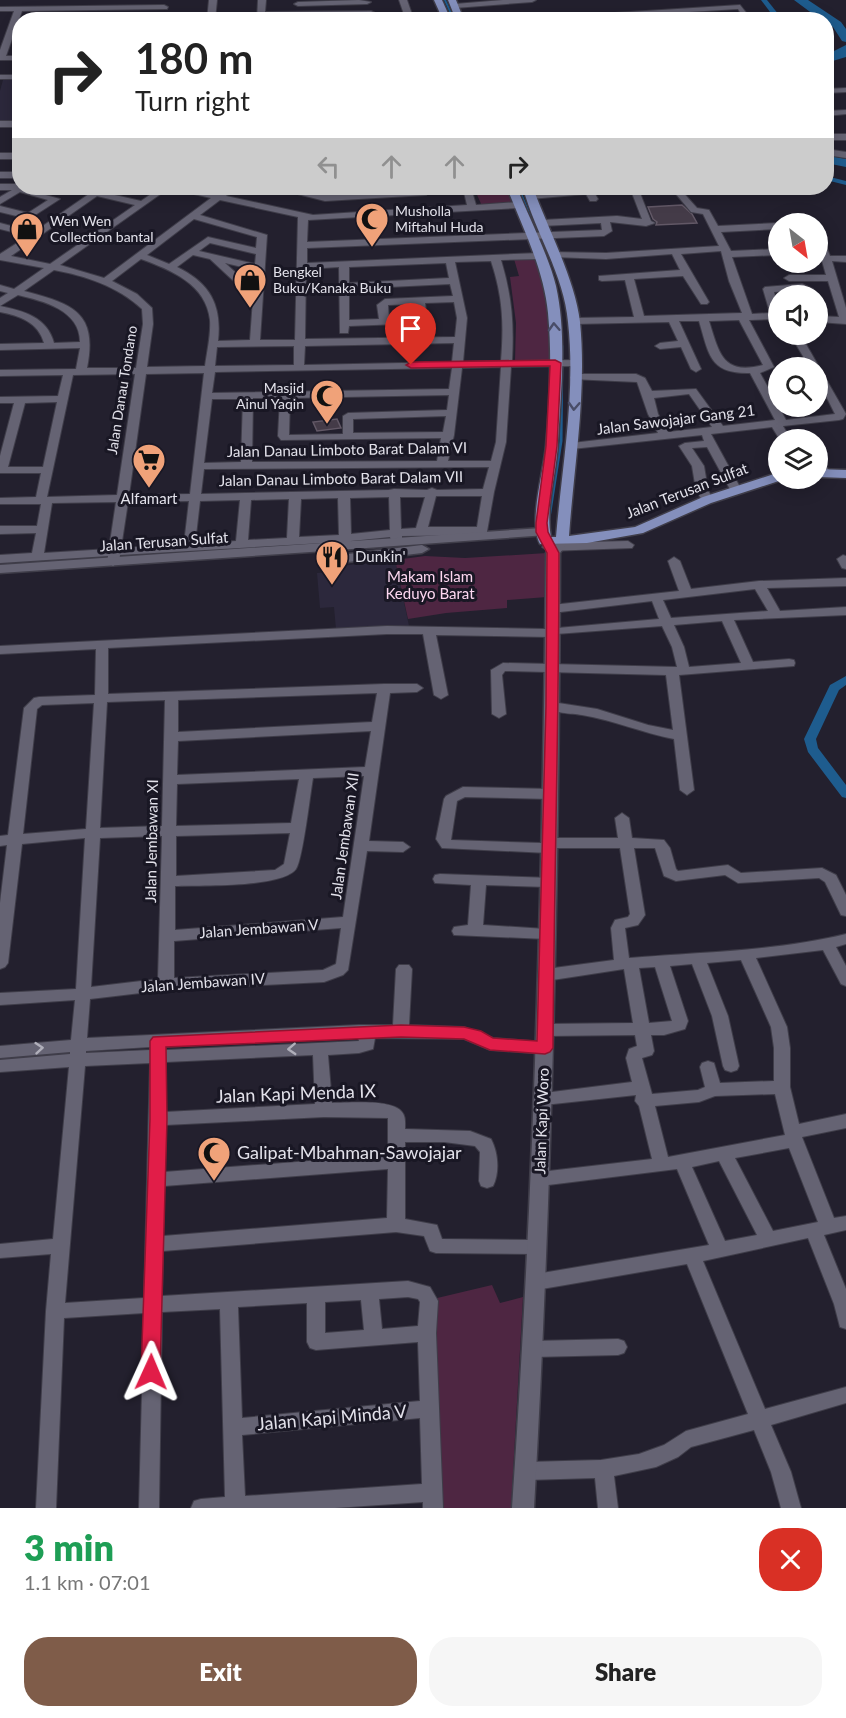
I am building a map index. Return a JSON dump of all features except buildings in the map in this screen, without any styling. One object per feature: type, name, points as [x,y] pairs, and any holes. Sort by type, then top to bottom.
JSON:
[{"type":"main road","points":[[527,202],[548,261],[564,363],[575,376],[572,446],[553,541]]},
{"type":"main road","points":[[527,202],[548,261],[567,290],[574,321],[564,363],[552,446],[553,541]]},
{"type":"main road","points":[[828,471],[846,474]]},
{"type":"main road","name":"Jalan Terusan Sulfat","points":[[553,541],[587,539],[644,528],[735,489],[768,480]]},
{"type":"street","points":[[453,3],[532,0]]},
{"type":"street","points":[[700,0],[707,8]]},
{"type":"street","points":[[298,2],[367,1]]},
{"type":"street","points":[[0,9],[46,8],[78,4],[138,7],[166,3]]},
{"type":"street","points":[[109,12],[110,7]]},
{"type":"street","points":[[137,12],[138,7]]},
{"type":"street","points":[[660,12],[741,7],[744,12]]},
{"type":"street","points":[[18,12],[19,8]]},
{"type":"street","points":[[45,12],[46,8]]},
{"type":"street","points":[[1,58],[12,37]]},
{"type":"street","points":[[0,209],[29,216],[55,199],[42,195]]},
{"type":"street","points":[[2,257],[93,195]]},
{"type":"street","points":[[104,195],[142,204]]},
{"type":"street","points":[[0,303],[155,195]]},
{"type":"street","points":[[213,195],[303,217],[473,209],[576,195]]},
{"type":"street","points":[[312,195],[325,198],[353,195]]},
{"type":"street","points":[[426,195],[431,211]]},
{"type":"street","points":[[469,195],[473,209]]},
{"type":"street","points":[[539,233],[605,220],[631,220],[648,223],[637,195]]},
{"type":"street","points":[[681,195],[694,210],[706,212],[717,229],[745,316],[769,368],[731,371],[720,363],[708,339],[708,331],[703,318]]},
{"type":"street","points":[[106,281],[218,196]]},
{"type":"street","points":[[193,216],[260,233],[261,252],[255,343]]},
{"type":"street","points":[[299,367],[303,217]]},
{"type":"street","points":[[303,245],[539,233],[604,233],[607,231],[605,220]]},
{"type":"street","points":[[0,226],[36,235]]},
{"type":"street","points":[[717,229],[768,226]]},
{"type":"street","points":[[171,267],[211,240],[261,252]]},
{"type":"street","points":[[302,266],[495,258],[548,261],[675,251],[768,252]]},
{"type":"street","points":[[675,251],[704,302]]},
{"type":"street","points":[[192,252],[260,268]]},
{"type":"street","points":[[140,256],[171,267],[195,283],[212,304],[215,323],[191,551],[242,544],[294,541],[314,544],[345,542],[344,493]]},
{"type":"street","name":"Jalan Danau Tondano","points":[[2,257],[106,281],[131,293],[147,308],[148,324],[120,498],[113,558]]},
{"type":"street","points":[[212,257],[240,280],[257,298]]},
{"type":"street","points":[[394,492],[396,538],[421,531],[483,533],[488,492],[501,442],[507,363],[508,307],[495,258]]},
{"type":"street","points":[[828,258],[846,259]]},
{"type":"street","points":[[442,463],[449,435],[462,318],[450,260]]},
{"type":"street","points":[[344,264],[344,342]]},
{"type":"street","points":[[828,270],[841,291],[846,321],[828,320]]},
{"type":"street","points":[[602,278],[686,273]]},
{"type":"street","points":[[629,276],[632,296],[640,320]]},
{"type":"street","points":[[784,278],[832,278]]},
{"type":"street","points":[[344,286],[455,281]]},
{"type":"street","points":[[0,288],[39,298],[68,310],[83,326],[84,345],[63,399],[48,470],[43,529],[37,558]]},
{"type":"street","points":[[384,322],[383,303],[459,299]]},
{"type":"street","points":[[345,323],[421,320],[420,301]]},
{"type":"street","points":[[0,309],[22,314],[37,321],[47,334],[50,346]]},
{"type":"street","points":[[574,321],[768,316]]},
{"type":"street","points":[[673,319],[695,367],[720,363]]},
{"type":"street","points":[[213,344],[459,340]]},
{"type":"street","points":[[660,346],[685,344]]},
{"type":"street","points":[[0,347],[84,345]]},
{"type":"street","points":[[0,373],[564,363]]},
{"type":"street","points":[[754,370],[781,429]]},
{"type":"street","points":[[575,376],[636,376],[642,380],[653,414],[665,437]]},
{"type":"street","points":[[648,395],[692,391],[719,429]]},
{"type":"street","name":"Jalan Sawojajar Gang 21","points":[[828,391],[841,415],[828,417]]},
{"type":"street","points":[[207,396],[453,392]]},
{"type":"street","points":[[348,394],[348,437]]},
{"type":"street","points":[[285,395],[283,436],[285,438],[449,435]]},
{"type":"street","points":[[246,465],[248,396]]},
{"type":"street","points":[[0,400],[63,399]]},
{"type":"street","points":[[20,400],[14,422],[4,444],[1,470],[48,470]]},
{"type":"street","points":[[348,416],[452,413]]},
{"type":"street","name":"Jalan Sawojajar Gang 21","points":[[572,446],[826,417]]},
{"type":"street","points":[[0,422],[14,422]]},
{"type":"street","points":[[704,431],[735,489]]},
{"type":"street","points":[[707,500],[702,490],[698,466],[685,446],[711,443]]},
{"type":"street","name":"Jalan Danau Limboto Barat Dalam VI","points":[[200,466],[495,464]]},
{"type":"street","points":[[421,531],[432,491]]},
{"type":"street","name":"Jalan Danau Limboto Barat Dalam VII","points":[[0,501],[432,491],[488,492]]},
{"type":"street","points":[[294,541],[295,494]]},
{"type":"street","points":[[242,544],[246,495]]},
{"type":"street","points":[[0,530],[43,529]]},
{"type":"street","name":"Jalan Terusan Sulfat","points":[[331,546],[333,557],[339,559],[483,533],[553,541]]},
{"type":"street","name":"Jalan Terusan Sulfat","points":[[0,569],[191,551],[314,544],[331,546],[345,542],[396,538],[435,543],[553,541]]},
{"type":"street","points":[[553,541],[628,545]]},
{"type":"street","name":"Jalan Kapi Woro","points":[[523,1508],[527,1471],[544,1099],[553,541]]},
{"type":"street","points":[[0,560],[113,558]]},
{"type":"street","points":[[674,561],[686,592]]},
{"type":"street","points":[[552,609],[759,585],[846,582]]},
{"type":"street","points":[[759,585],[776,614]]},
{"type":"street","points":[[656,597],[668,622],[678,670],[681,736],[687,790]]},
{"type":"street","points":[[0,650],[354,632],[551,632],[726,617],[846,611]]},
{"type":"street","points":[[726,617],[748,664]]},
{"type":"street","points":[[429,632],[441,695]]},
{"type":"street","points":[[46,1508],[55,1311],[78,1052],[102,645]]},
{"type":"street","points":[[498,714],[496,675],[499,668],[513,666],[552,669],[678,670],[789,663]]},
{"type":"street","name":"Jalan Jembawan XII","points":[[324,976],[338,971],[343,966],[384,688]]},
{"type":"street","points":[[0,963],[17,839],[31,708],[39,701],[417,688]]},
{"type":"street","name":"Jalan Jembawan XI","points":[[166,984],[172,698]]},
{"type":"street","points":[[552,706],[597,713],[646,729],[681,736]]},
{"type":"street","points":[[172,737],[378,726]]},
{"type":"street","points":[[169,780],[370,771]]},
{"type":"street","points":[[169,881],[266,877],[281,874],[291,865],[307,774]]},
{"type":"street","points":[[550,794],[463,792],[455,795],[451,799],[443,839],[447,845],[548,846],[659,843],[663,848],[666,867],[676,876],[728,870],[738,878],[822,873],[831,879],[846,911]]},
{"type":"street","points":[[622,818],[638,915],[633,921],[620,924],[618,928],[646,1051],[634,1055],[642,1094],[662,1164]]},
{"type":"street","points":[[0,841],[91,833],[297,828]]},
{"type":"street","points":[[362,846],[403,847]]},
{"type":"street","points":[[440,879],[547,882]]},
{"type":"street","points":[[475,930],[479,880]]},
{"type":"street","name":"Jalan Jembawan V","points":[[168,936],[350,922]]},
{"type":"street","points":[[459,931],[546,934]]},
{"type":"street","points":[[546,975],[626,964],[746,954],[827,944],[846,939]]},
{"type":"street","points":[[827,944],[846,980]]},
{"type":"street","points":[[746,954],[779,1027],[782,1048],[782,1087],[793,1136],[843,1304],[846,1322]]},
{"type":"street","points":[[698,959],[720,1016],[731,1066]]},
{"type":"street","points":[[0,1052],[78,1052],[158,1048],[401,1031],[464,1033],[475,1035],[490,1044],[675,1027],[680,1023],[661,962]]},
{"type":"street","points":[[401,1031],[404,969]]},
{"type":"street","name":"Jalan Jembawan IV","points":[[0,999],[82,994],[166,984],[324,976]]},
{"type":"street","points":[[158,1048],[364,1046],[368,1041],[368,1034],[364,1032]]},
{"type":"street","points":[[149,1508],[152,1304],[159,1119],[158,1048]]},
{"type":"street","points":[[320,1048],[324,1110]]},
{"type":"street","points":[[0,1066],[78,1052]]},
{"type":"street","points":[[708,1067],[714,1090]]},
{"type":"street","points":[[544,1099],[642,1094],[699,1096],[714,1090],[782,1087]]},
{"type":"street","name":"Jalan Kapi Menda IX","points":[[159,1119],[324,1110],[388,1111],[397,1117],[396,1225]]},
{"type":"street","points":[[540,1179],[682,1162],[724,1154],[846,1121]]},
{"type":"street","points":[[396,1135],[468,1138],[482,1141],[488,1153],[487,1181]]},
{"type":"street","points":[[724,1154],[768,1238]]},
{"type":"street","points":[[156,1180],[397,1161]]},
{"type":"street","points":[[682,1162],[720,1250]]},
{"type":"street","points":[[536,1282],[692,1256],[846,1223]]},
{"type":"street","points":[[154,1244],[396,1225],[431,1230],[436,1246],[537,1248]]},
{"type":"street","points":[[0,1251],[60,1246]]},
{"type":"street","points":[[692,1256],[781,1472],[791,1508]]},
{"type":"street","points":[[55,1311],[408,1289],[424,1292],[429,1301],[426,1333],[433,1500],[235,1504],[201,1508]]},
{"type":"street","points":[[369,1292],[374,1337]]},
{"type":"street","points":[[316,1295],[316,1342],[426,1333]]},
{"type":"street","points":[[229,1300],[235,1504]]},
{"type":"street","points":[[533,1349],[618,1347]]},
{"type":"street","points":[[527,1471],[604,1468],[639,1462],[671,1451],[686,1440],[846,1395]]},
{"type":"street","name":"Jalan Kapi Minda V","points":[[234,1427],[429,1409]]},
{"type":"street","points":[[604,1468],[608,1508]]},
{"type":"shaded area","points":[[12,79],[12,123],[0,123],[0,91],[3,80]]},
{"type":"shaded area","points":[[395,560],[409,626],[336,629],[334,607],[320,608],[317,573],[331,572],[331,567]]},
{"type":"green space","points":[[477,195],[511,195],[514,203],[482,206]]},
{"type":"green space","points":[[537,258],[548,300],[551,360],[515,361],[516,323],[510,277],[519,276],[514,259]]},
{"type":"green space","name":"Makam Islam Keduyo Barat","points":[[547,553],[547,597],[507,600],[507,608],[408,619],[395,560],[425,556],[465,558]]},
{"type":"green space","points":[[492,1285],[500,1303],[523,1297],[511,1508],[441,1508],[433,1299]]},
{"type":"waterway","points":[[445,0],[450,12]]},
{"type":"waterway","points":[[764,0],[774,12]]},
{"type":"waterway","points":[[800,0],[818,12]]},
{"type":"waterway","points":[[834,23],[846,38]]},
{"type":"waterway","points":[[834,56],[842,54],[846,49]]},
{"type":"waterway","points":[[834,161],[846,163]]},
{"type":"waterway","points":[[834,180],[846,183]]},
{"type":"waterway","points":[[522,195],[542,246]]},
{"type":"waterway","points":[[549,518],[561,441],[562,346]]},
{"type":"waterway","points":[[846,680],[834,688],[810,739],[812,749],[846,794]]},
{"type":"place","name":"Musholla Miftahul Huda","points":[[372,248]]},
{"type":"place","name":"Wen Wen Collection bantal","points":[[27,258]]},
{"type":"place","name":"Bengkel Buku/Kanaka Buku","points":[[250,309]]},
{"type":"place","name":"Masjid Ainul Yaqin","points":[[327,425]]},
{"type":"place","name":"Alfamart","points":[[149,489]]},
{"type":"place","name":"Dunkin'","points":[[332,586]]},
{"type":"place","name":"Galipat-Mbahman-Sawojajar","points":[[214,1182]]},
{"type":"route","points":[[151,1372],[159,1119],[158,1041],[401,1031],[464,1033],[475,1035],[481,1041],[490,1044],[545,1048],[553,553],[542,532],[542,523],[552,446],[555,363],[411,365]]}]
